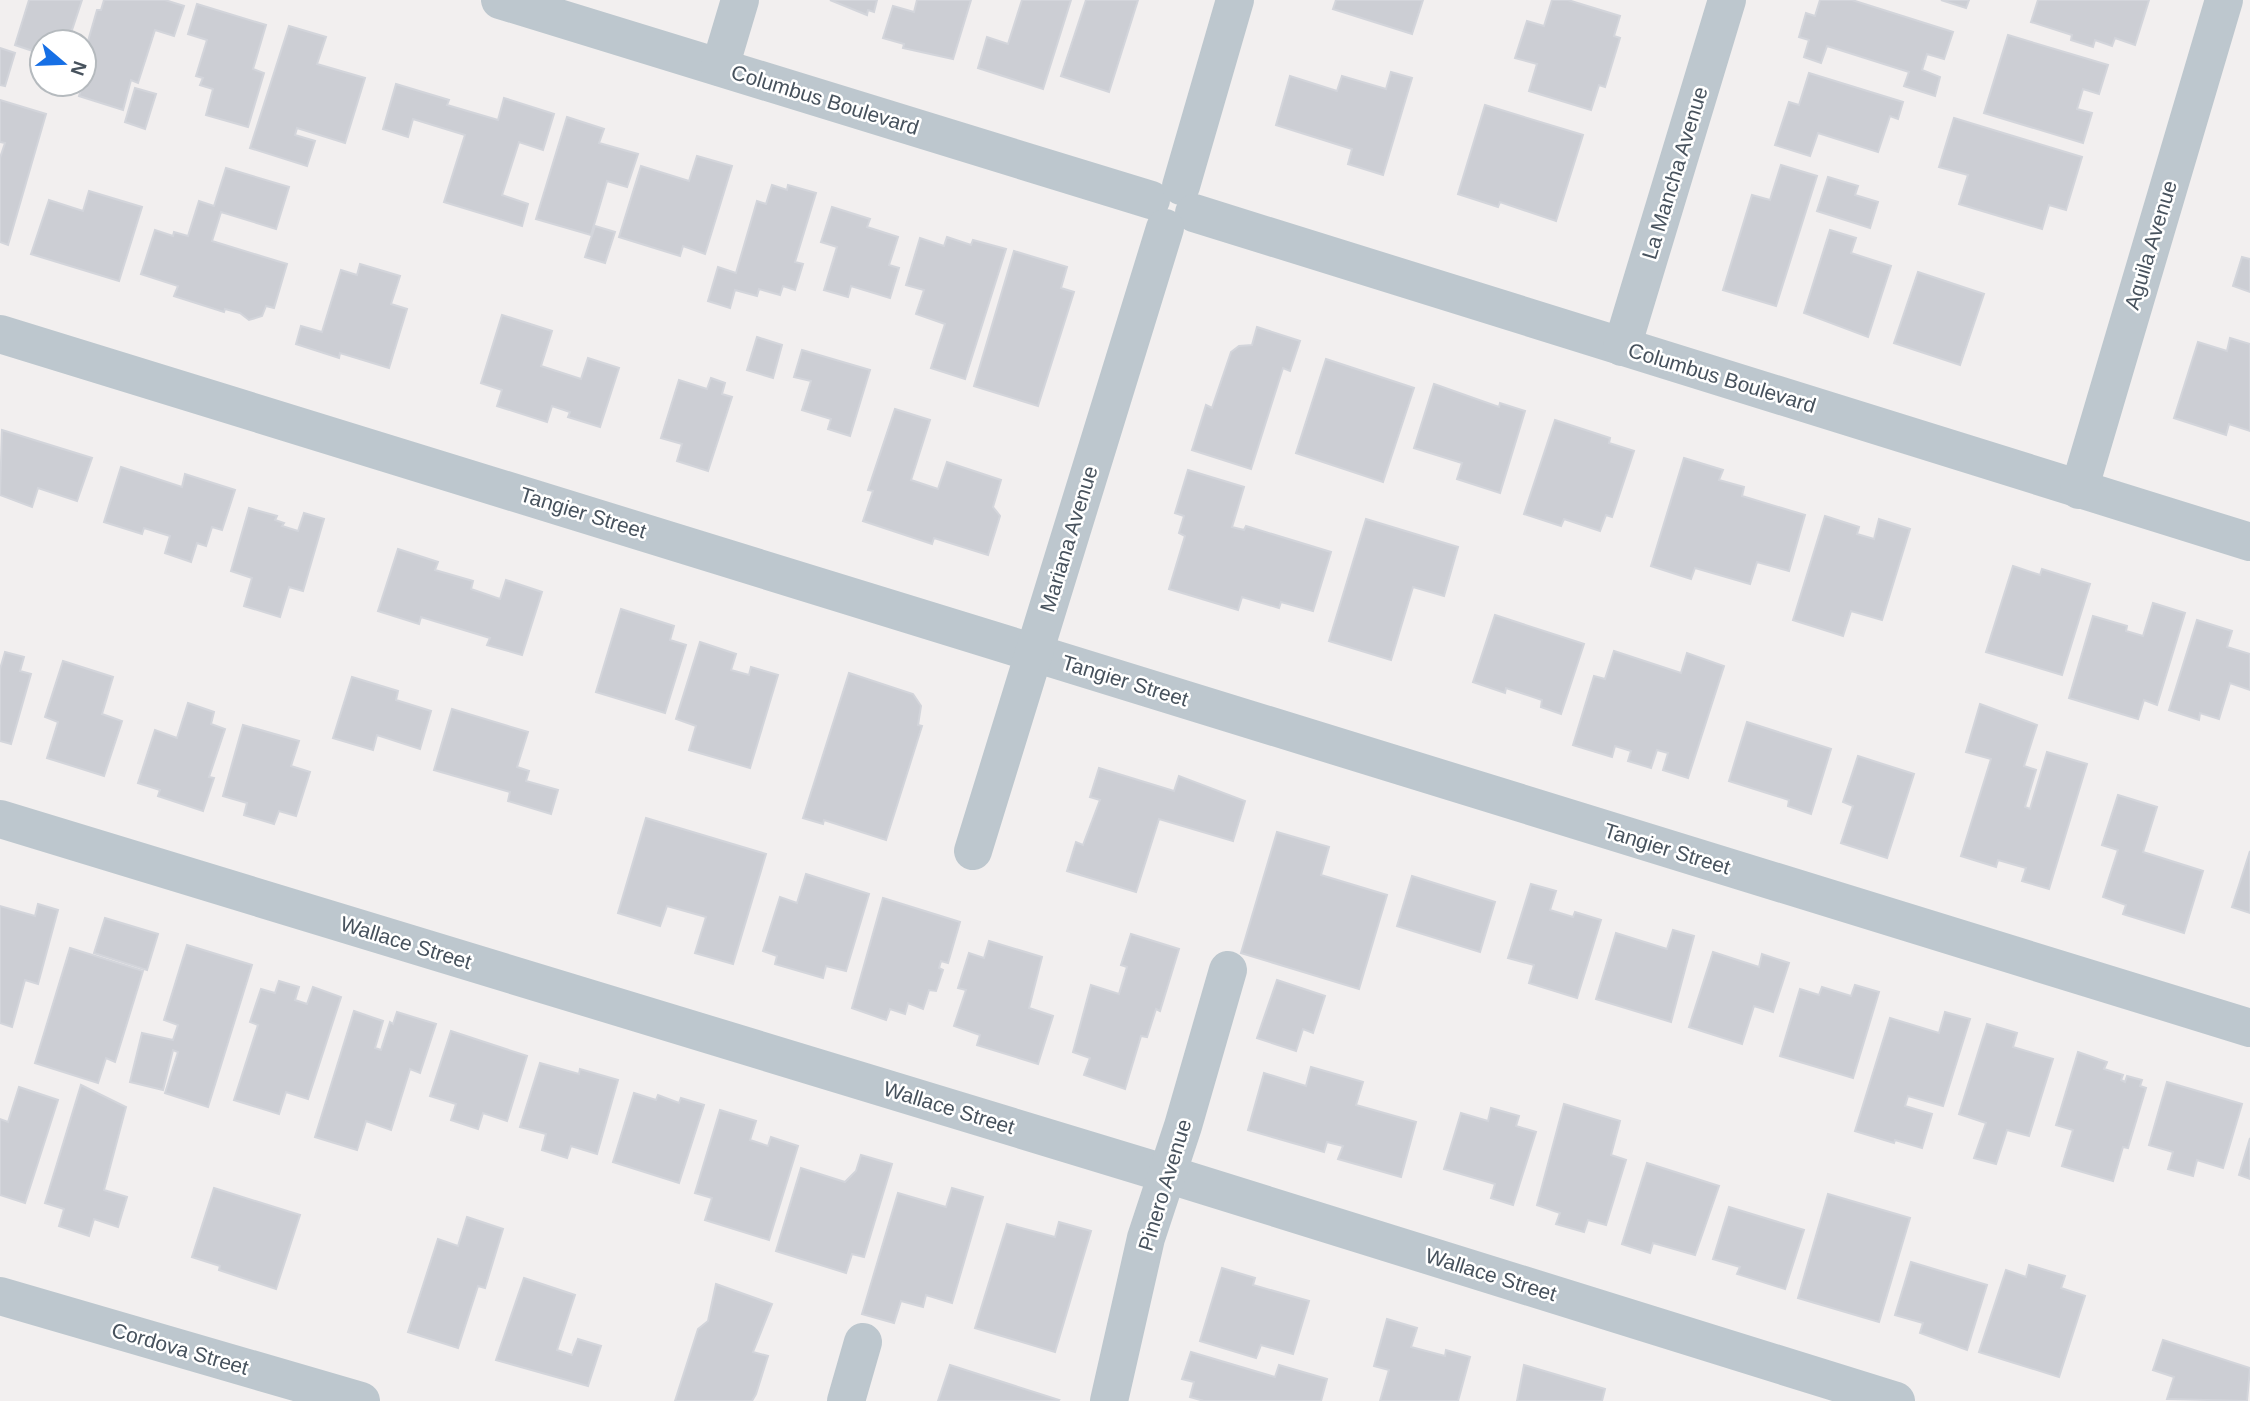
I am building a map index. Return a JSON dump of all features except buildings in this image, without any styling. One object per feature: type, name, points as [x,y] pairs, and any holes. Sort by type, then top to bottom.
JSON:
[{"type":"street","name":"Columbus Boulevard","points":[[500,0],[1173,206],[2250,542]]},
{"type":"street","points":[[720,67],[740,0]]},
{"type":"street","name":"Mariana Avenue","points":[[973,851],[1235,0]]},
{"type":"street","name":"La Mancha Avenue","points":[[1622,347],[1727,0]]},
{"type":"street","name":"Aguila Avenue","points":[[2079,490],[2224,0]]},
{"type":"street","name":"Tangier Street","points":[[0,334],[2250,1028]]},
{"type":"street","name":"Wallace Street","points":[[0,819],[1167,1174],[1896,1401]]},
{"type":"street","name":"Pinero Avenue","points":[[1109,1401],[1146,1238],[1228,970]]},
{"type":"street","name":"Cordova Street","points":[[0,1296],[361,1401]]},
{"type":"street","points":[[846,1401],[863,1342]]}]
